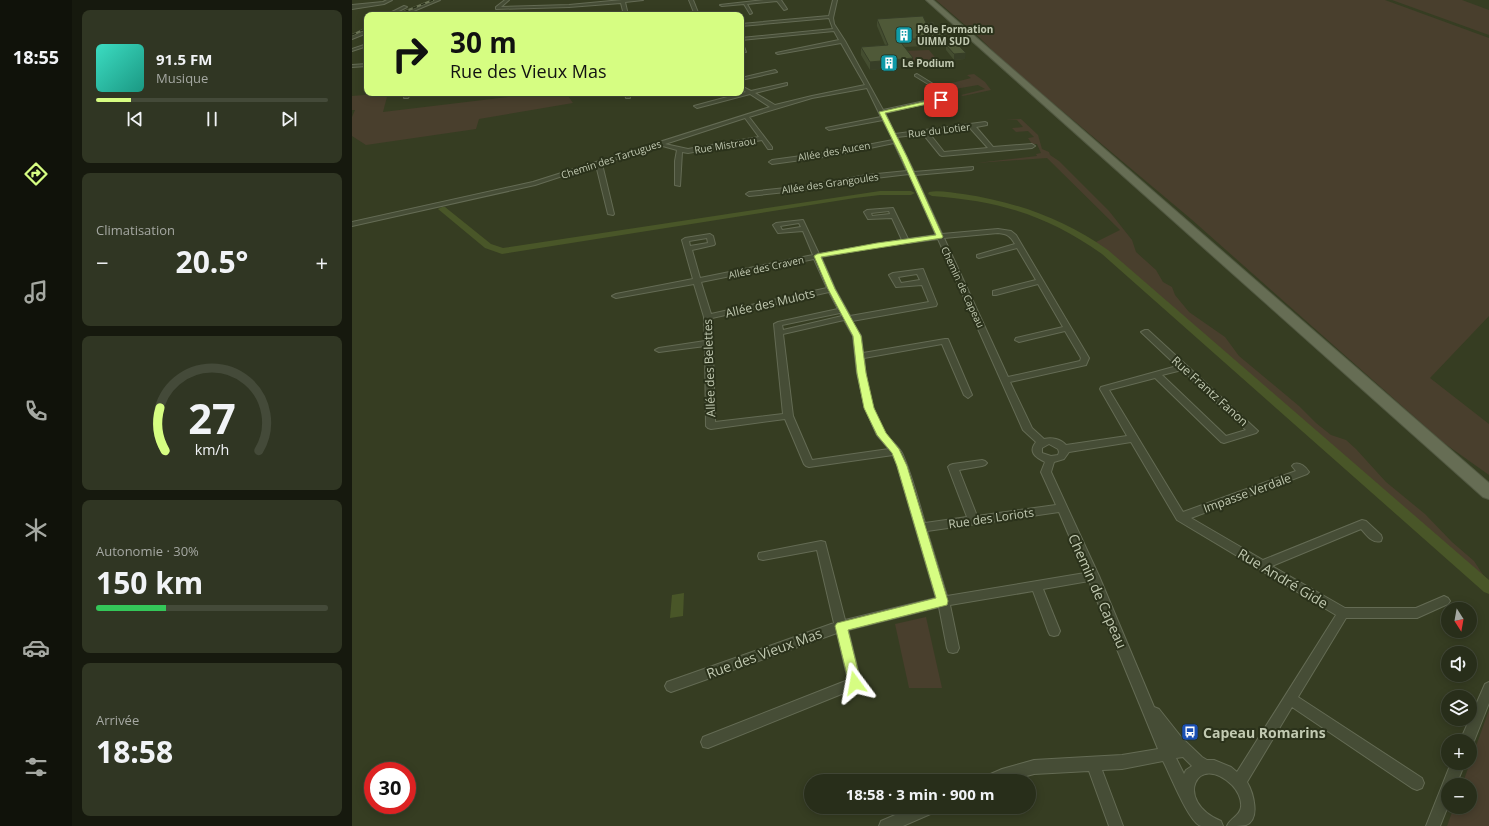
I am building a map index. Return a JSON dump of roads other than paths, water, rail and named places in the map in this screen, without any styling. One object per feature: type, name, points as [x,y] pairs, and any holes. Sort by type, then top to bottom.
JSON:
[{"type":"main road","points":[[929,0],[1489,493]]},
{"type":"street","points":[[353,0],[352,6],[360,8],[384,3],[390,0]]},
{"type":"street","points":[[395,12],[425,0]]},
{"type":"street","points":[[408,12],[438,0]]},
{"type":"street","points":[[507,0],[497,8],[516,9],[641,0]]},
{"type":"street","points":[[570,6],[573,0]]},
{"type":"street","points":[[691,0],[696,12]]},
{"type":"street","points":[[721,5],[778,0],[785,9]]},
{"type":"street","points":[[744,26],[831,17],[835,0]]},
{"type":"street","points":[[624,1],[626,12]]},
{"type":"street","points":[[745,3],[750,13]]},
{"type":"street","points":[[513,12],[516,9]]},
{"type":"street","name":"Chemin de Capeau","points":[[831,17],[832,24],[868,86],[895,138],[1028,430],[1042,442]]},
{"type":"street","points":[[744,39],[777,37],[836,30]]},
{"type":"street","points":[[352,38],[364,32]]},
{"type":"street","points":[[778,53],[843,41]]},
{"type":"street","points":[[352,50],[364,46]]},
{"type":"street","points":[[352,66],[364,65]]},
{"type":"street","points":[[744,78],[775,71]]},
{"type":"street","points":[[829,128],[952,98],[918,75]]},
{"type":"street","points":[[744,95],[786,84]]},
{"type":"street","name":"Chemin des Tartugues","points":[[352,224],[535,183],[599,164],[746,116],[812,97],[868,86]]},
{"type":"street","points":[[744,89],[774,108]]},
{"type":"street","points":[[697,106],[739,96]]},
{"type":"street","name":"Rue Mistraou","points":[[660,144],[688,151],[763,138],[746,116]]},
{"type":"street","name":"Rue du Lotier","points":[[895,138],[925,132],[985,124]]},
{"type":"street","points":[[972,126],[992,149]]},
{"type":"street","points":[[925,132],[942,154],[1032,146]]},
{"type":"street","points":[[763,138],[770,148]]},
{"type":"street","name":"Allée des Aucen","points":[[772,162],[831,154],[876,144],[895,138]]},
{"type":"street","points":[[678,185],[678,153],[680,150]]},
{"type":"street","points":[[599,164],[611,214]]},
{"type":"street","name":"Allée des Grangoules","points":[[749,194],[804,188],[867,177],[971,168]]},
{"type":"street","points":[[894,216],[906,241]]},
{"type":"street","points":[[805,229],[832,289],[857,336],[861,373],[869,408],[882,435],[896,451],[902,466],[943,601],[954,648]]},
{"type":"street","name":"Allée des Craven","points":[[616,296],[817,256],[906,241],[998,231],[1009,232],[1014,236],[1020,245]]},
{"type":"street","points":[[979,256],[1020,245],[1085,358],[1083,363],[1006,380]]},
{"type":"street","name":"Allée des Belettes","points":[[688,249],[696,281],[708,317],[711,426],[788,416]]},
{"type":"street","points":[[996,293],[1041,281]]},
{"type":"street","points":[[896,451],[809,464],[788,416],[779,333],[847,315],[933,304],[924,282]]},
{"type":"street","name":"Allée des Mulots","points":[[708,317],[832,289]]},
{"type":"street","points":[[1019,340],[1068,328]]},
{"type":"street","name":"Rue Frantz Fanon","points":[[1145,332],[1253,431],[1224,440],[1156,374]]},
{"type":"street","points":[[860,356],[945,341],[968,395]]},
{"type":"street","points":[[659,350],[709,343]]},
{"type":"street","points":[[1156,374],[1183,367]]},
{"type":"street","name":"Rue André Gide","points":[[1156,374],[1104,389],[1181,517],[1343,613]]},
{"type":"street","points":[[1064,449],[1133,438]]},
{"type":"street","points":[[1053,441],[1060,444],[1064,449],[1061,457],[1050,460],[1042,457],[1037,452],[1037,447],[1042,442],[1053,441]]},
{"type":"street","name":"Chemin de Capeau","points":[[1050,460],[1046,472],[1093,576],[1167,754],[1201,826]]},
{"type":"street","points":[[973,520],[953,467],[982,463]]},
{"type":"street","name":"Impasse Verdale","points":[[1181,517],[1304,472],[1297,466]]},
{"type":"street","name":"Rue des Loriots","points":[[921,528],[1061,508]]},
{"type":"street","points":[[1262,565],[1362,524],[1377,538]]},
{"type":"street","points":[[708,742],[855,683],[821,545],[763,556]]},
{"type":"street","name":"Rue des Vieux Mas","points":[[671,686],[841,626],[943,601],[1093,576]]},
{"type":"street","points":[[1036,585],[1054,632]]},
{"type":"street","points":[[1239,782],[1343,613],[1416,613],[1444,601]]},
{"type":"street","points":[[1470,734],[1489,688]]},
{"type":"street","points":[[1290,699],[1417,783]]},
{"type":"street","name":"Chemin de Capeau","points":[[1146,702],[1175,740],[1196,761],[1205,767]]},
{"type":"street","points":[[1009,774],[1034,767],[1122,762],[1186,750]]},
{"type":"street","points":[[1093,764],[1116,826]]},
{"type":"street","points":[[1216,826],[1203,819],[1195,812],[1188,798],[1187,784],[1190,776],[1197,770],[1205,767],[1214,767],[1223,770],[1239,782],[1244,791],[1248,800],[1248,809],[1245,818],[1239,824],[1234,826]]},
{"type":"street","points":[[1433,826],[1441,806]]},
{"type":"street","points":[[886,826],[914,814]]},
{"type":"waterway","points":[[442,209],[488,246],[502,251],[855,196],[880,193],[911,193]]},
{"type":"waterway","points":[[932,194],[1001,203],[1044,217],[1086,238],[1105,252],[1489,588]]},
{"type":"railway","points":[[403,12],[433,0]]},
{"type":"railway","points":[[352,35],[364,29]]},
{"type":"place","name":"Pôle Formation UIMM SUD","points":[[904,35]]},
{"type":"place","name":"Le Podium","points":[[889,63]]},
{"type":"place","name":"Capeau Romarins","points":[[1190,732]]}]
